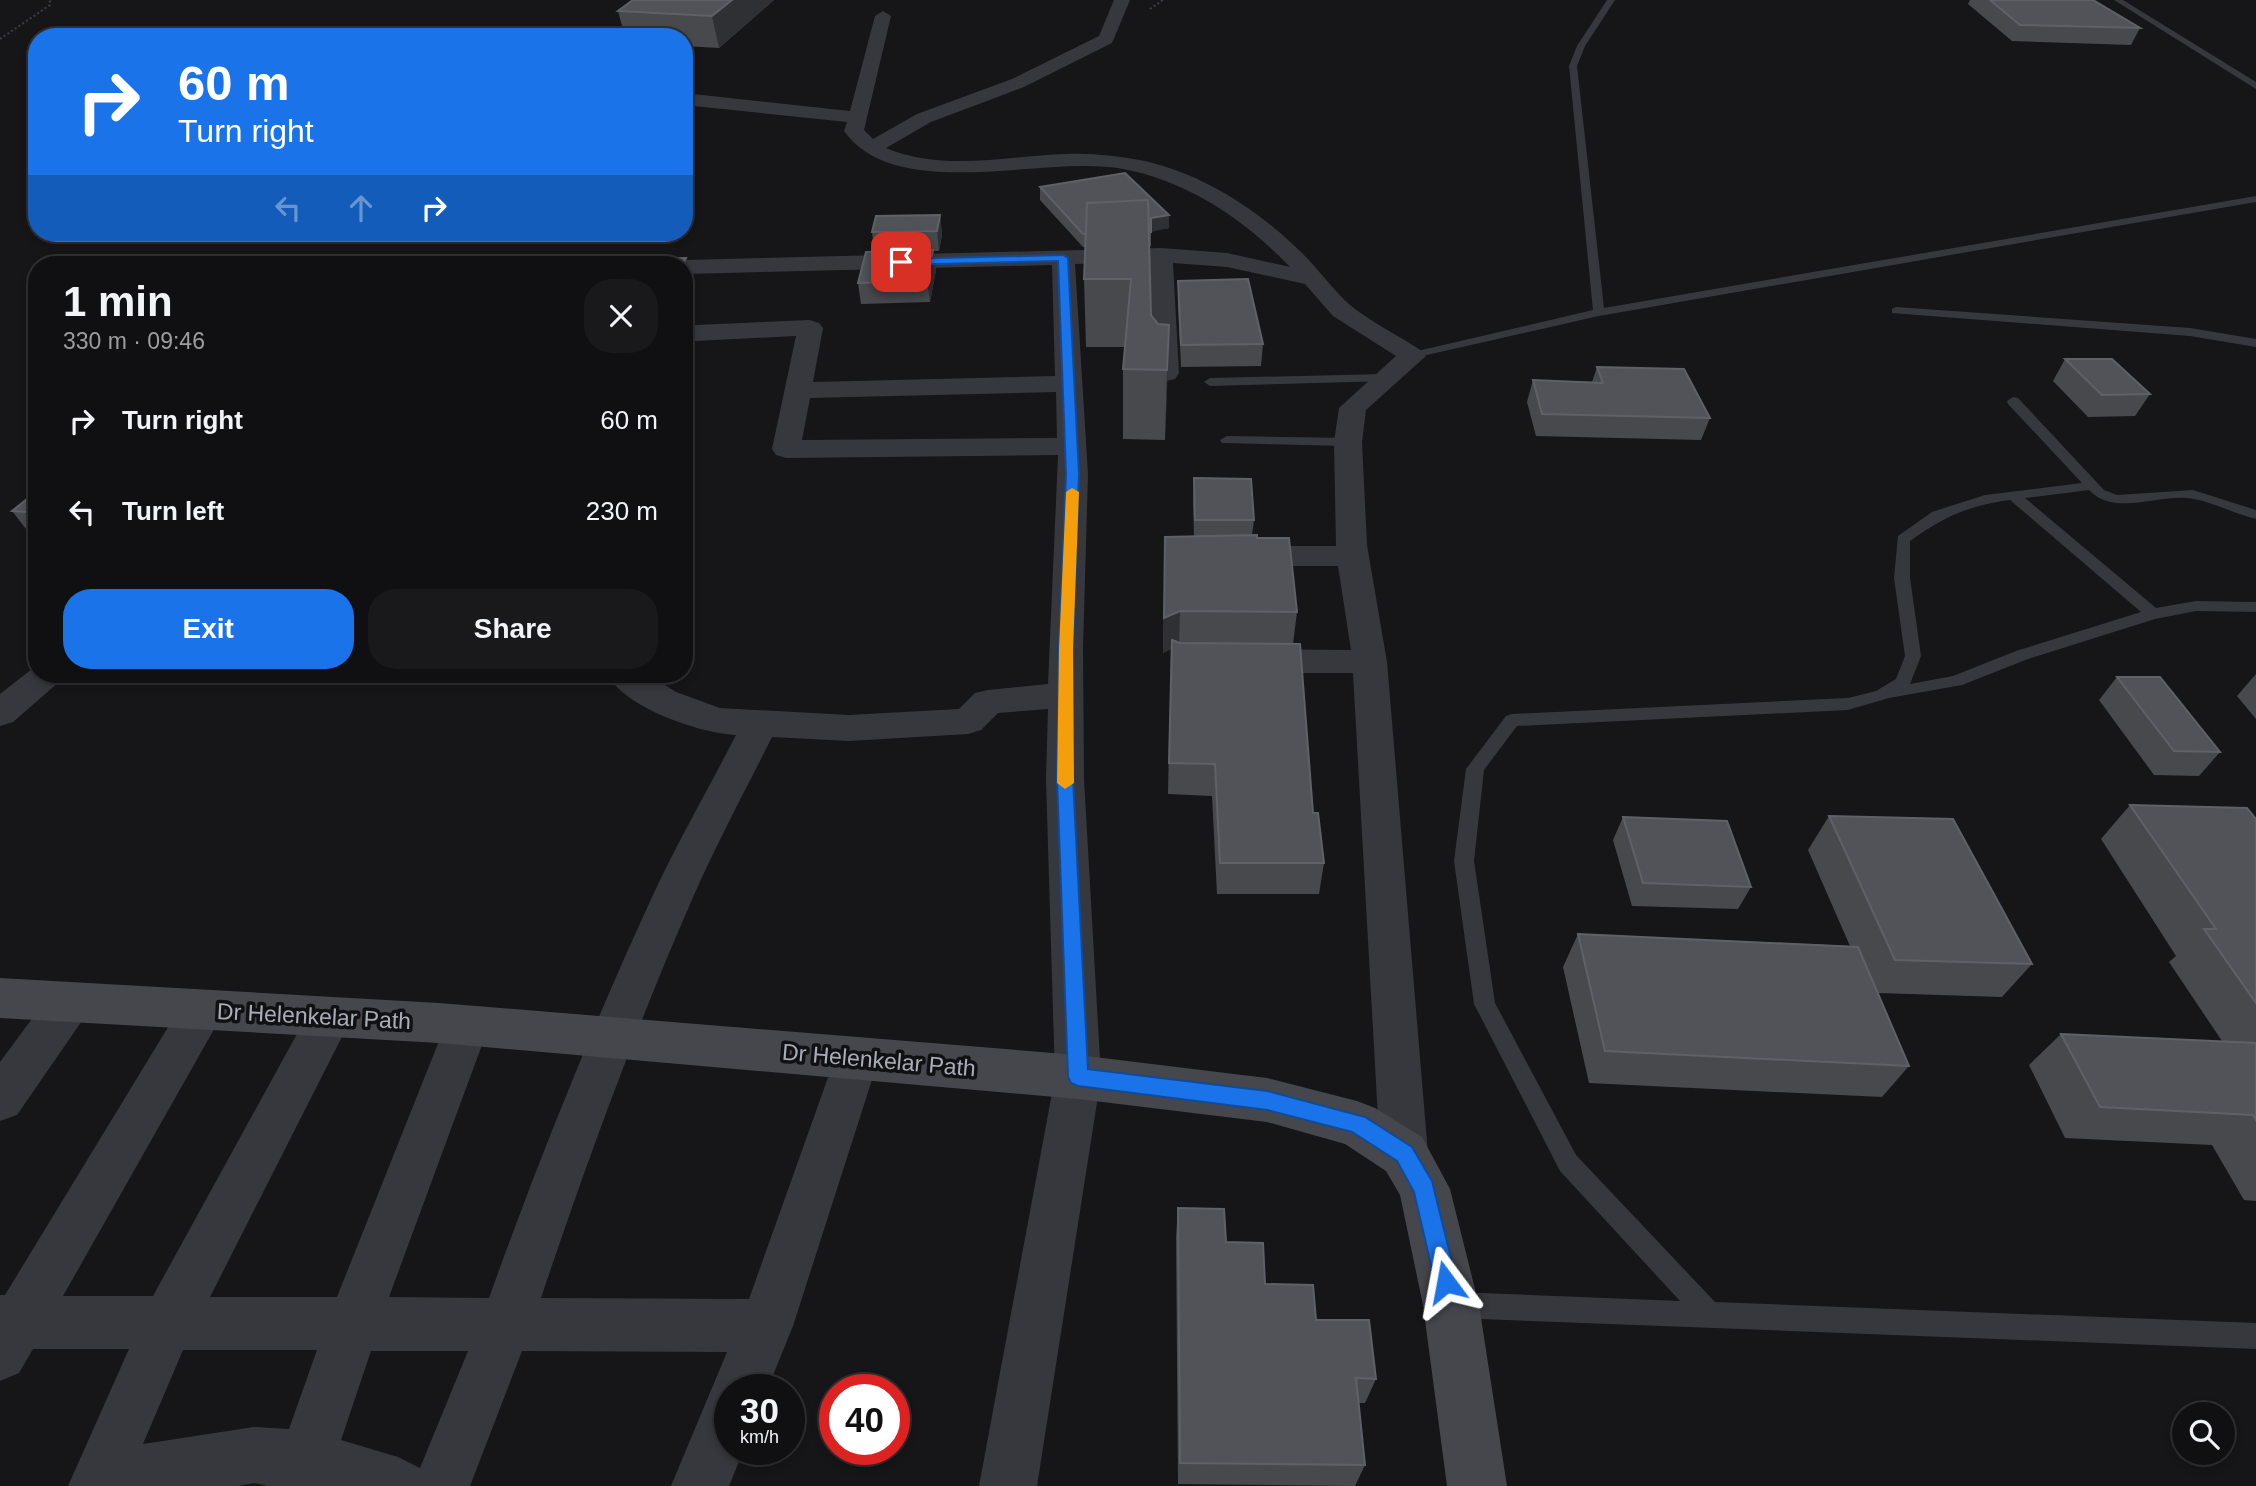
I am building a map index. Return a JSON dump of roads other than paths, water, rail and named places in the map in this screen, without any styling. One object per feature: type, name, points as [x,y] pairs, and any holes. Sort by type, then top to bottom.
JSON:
[{"type":"street","points":[[871,149],[924,118],[1018,83],[1106,38],[1122,0]]},
{"type":"street","points":[[883,16],[854,131],[871,149],[896,160],[974,169],[1069,160],[1113,161],[1146,168],[1186,182],[1221,200],[1256,224],[1295,258],[1335,304],[1413,356],[1353,408],[1348,442],[1353,556],[1370,662],[1404,1154]]},
{"type":"street","points":[[693,100],[856,117]]},
{"type":"street","points":[[693,267],[1161,255],[1227,260],[1313,279]]},
{"type":"street","points":[[1161,255],[1167,384]]},
{"type":"street","points":[[1008,1486],[1078,1077],[1065,779],[1065,695],[1072,545],[1071,446],[1063,258]]},
{"type":"street","points":[[696,333],[810,328],[786,449],[1071,446]]},
{"type":"street","points":[[798,390],[1068,384]]},
{"type":"street","points":[[1213,556],[1353,556]]},
{"type":"street","points":[[1220,660],[1370,662]]},
{"type":"street","points":[[0,713],[36,683]]},
{"type":"street","points":[[637,683],[663,701],[695,715],[720,721],[849,728],[968,721],[988,702],[1065,695]]},
{"type":"street","points":[[441,1486],[506,1325],[549,1200],[611,1038],[675,892],[761,722]]},
{"type":"street","name":"Dr Helenkelar Path","points":[[0,998],[467,1026],[1078,1077],[1267,1100],[1357,1124],[1404,1154],[1424,1189],[1451,1305],[1477,1486]]},
{"type":"street","points":[[0,1100],[70,1002]]},
{"type":"street","points":[[7,1333],[203,1010]]},
{"type":"street","points":[[98,1483],[167,1324],[330,1017]]},
{"type":"street","points":[[302,1472],[353,1324],[467,1026]]},
{"type":"street","points":[[746,1374],[765,1326],[856,1058]]},
{"type":"street","points":[[7,1333],[167,1324],[765,1326]]},
{"type":"street","points":[[700,1486],[714,1452]]},
{"type":"street","points":[[98,1483],[254,1455],[302,1472],[398,1486]]},
{"type":"lane","points":[[1599,312],[1573,66],[1581,46],[1611,0]]},
{"type":"lane","points":[[2118,0],[2256,86]]},
{"type":"lane","points":[[1413,356],[1599,312],[2256,199]]},
{"type":"lane","points":[[1896,311],[2190,332],[2256,343]]},
{"type":"lane","points":[[1210,382],[1385,378]]},
{"type":"lane","points":[[2013,401],[2089,486],[2099,493],[2116,499],[2193,494],[2256,515]]},
{"type":"lane","points":[[1227,440],[1348,442]]},
{"type":"lane","points":[[1882,695],[1903,682],[1913,656],[1902,579],[1903,539],[1937,515],[1990,498],[2089,486]]},
{"type":"lane","points":[[2013,495],[2153,614]]},
{"type":"lane","points":[[1709,1314],[1568,1163],[1485,1004],[1464,861],[1475,769],[1512,720],[1848,704],[1956,681],[2022,655],[2153,614],[2196,606],[2256,607]]},
{"type":"lane","points":[[1451,1305],[2256,1336]]}]
